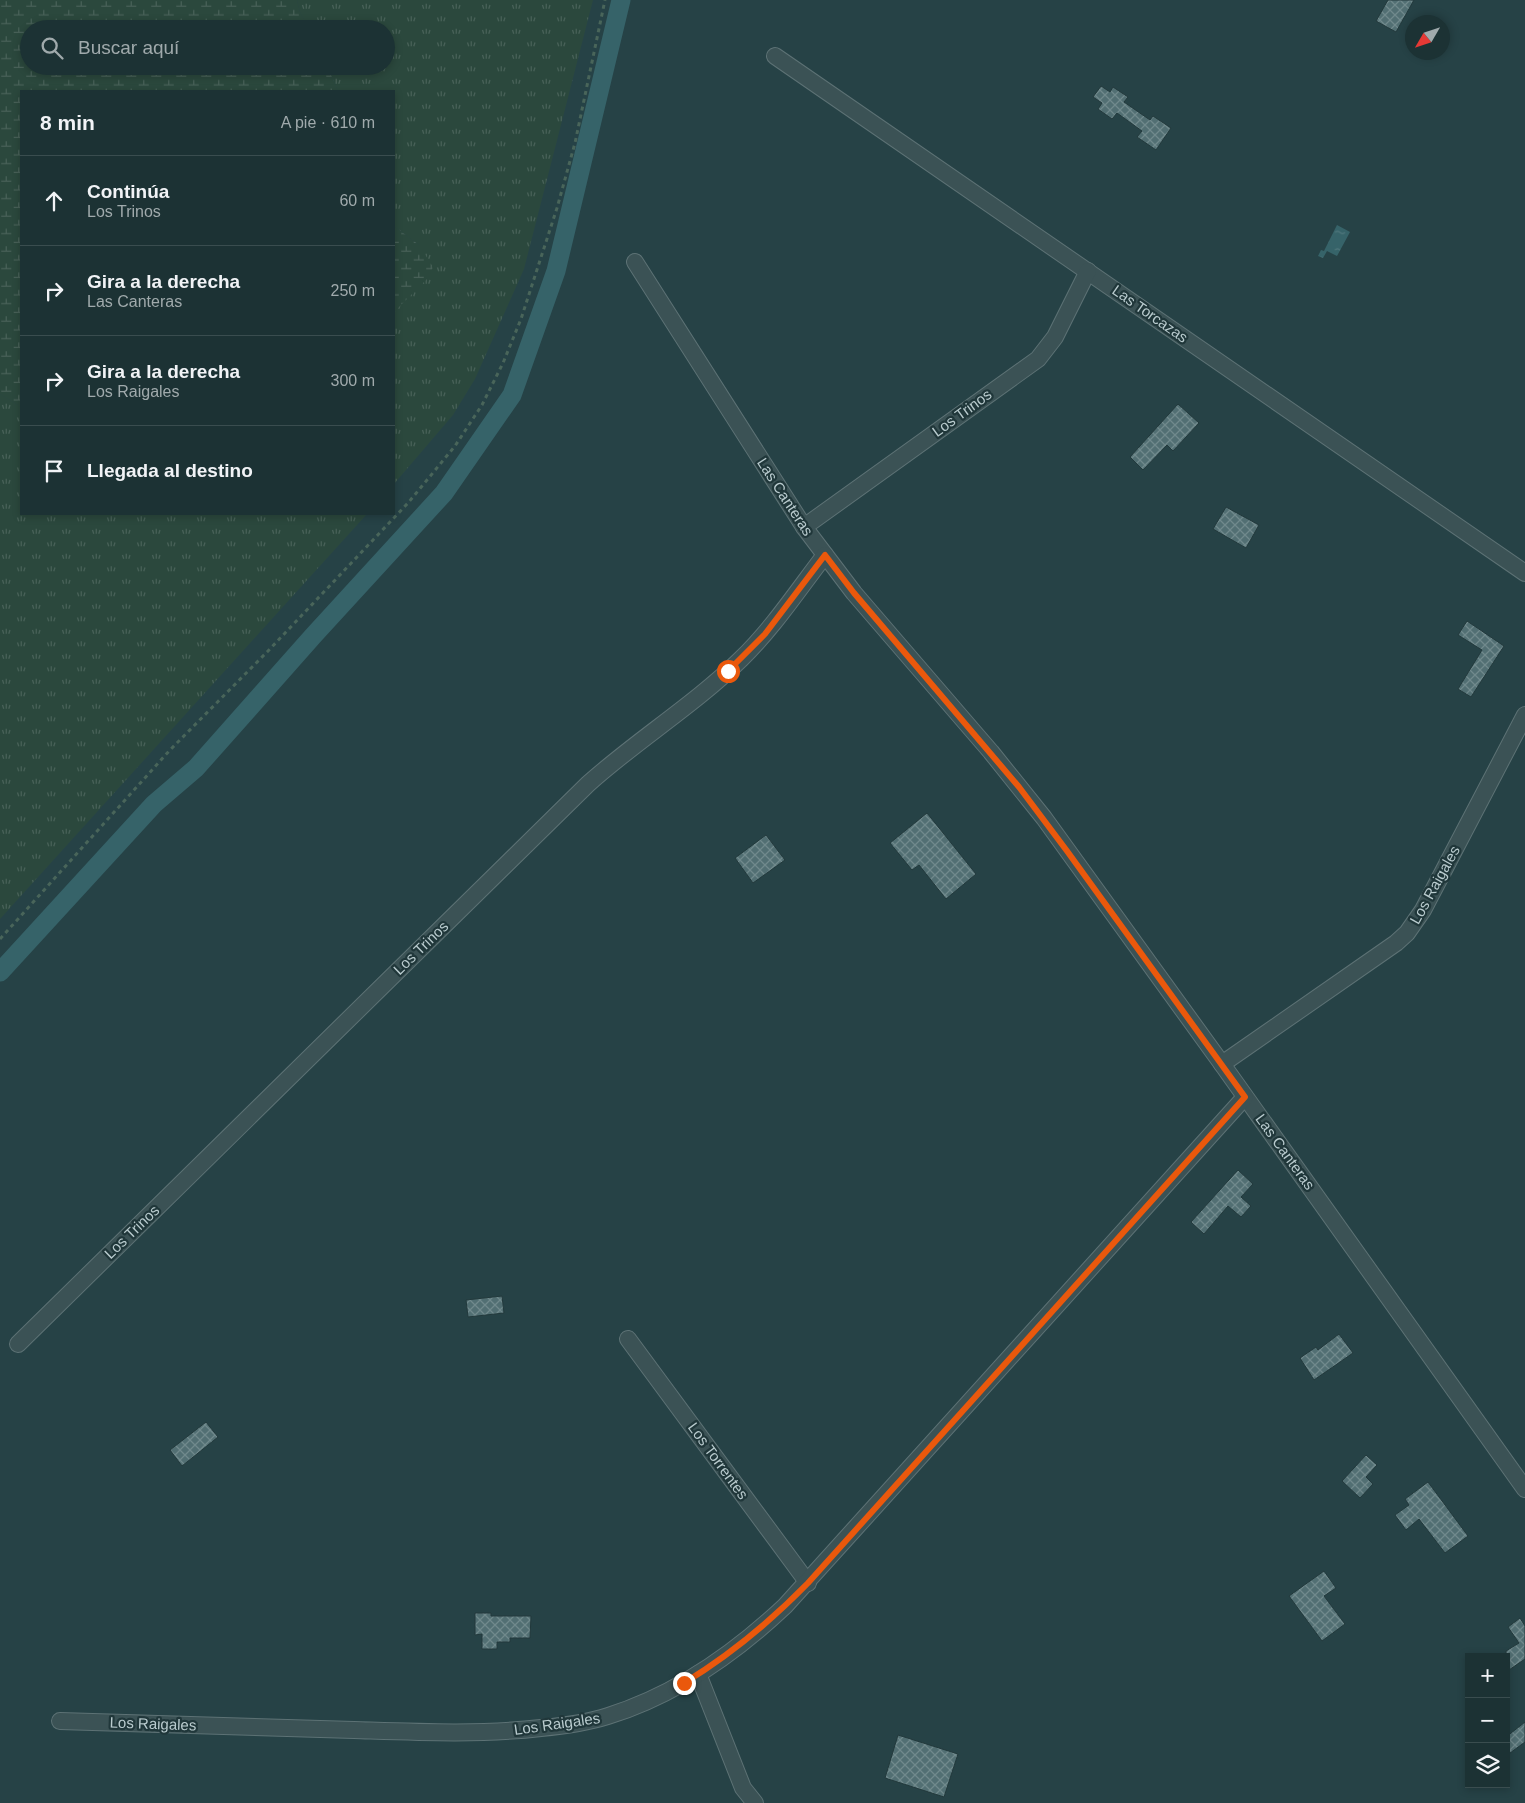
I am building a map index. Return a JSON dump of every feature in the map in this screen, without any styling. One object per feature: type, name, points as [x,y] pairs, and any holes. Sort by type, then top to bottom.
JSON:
[{"type":"street","name":"Las Torcazas","points":[[774,56],[1525,573]]},
{"type":"street","name":"Las Canteras","points":[[635,262],[804,527],[854,593],[1024,793],[1222,1064],[1525,1489]]},
{"type":"street","name":"Los Trinos","points":[[804,527],[1038,359],[1055,337],[1088,271]]},
{"type":"street","name":"Los Trinos","points":[[18,1344],[588,784],[630,748],[741,660],[765,634],[825,555]]},
{"type":"street","name":"Los Raigales","points":[[1222,1064],[1396,942],[1407,932],[1423,910],[1525,714]]},
{"type":"street","name":"Los Raigales","points":[[60,1721],[441,1733],[518,1731],[581,1723],[606,1717],[644,1703],[698,1674],[736,1649],[808,1583],[1245,1097]]},
{"type":"street","name":"Los Torrentes","points":[[628,1339],[808,1583]]},
{"type":"street","points":[[698,1674],[743,1788],[755,1803]]},
{"type":"path","points":[[0,939],[170,750],[268,651],[408,503],[455,446],[482,405],[503,363],[521,319],[552,226],[575,143],[605,0]]},
{"type":"green space","points":[[0,0],[297,0],[304,20],[20,20],[20,75],[331,75],[338,90],[20,90],[20,406],[0,394]]},
{"type":"green space","points":[[297,0],[593,0],[524,269],[475,379],[453,415],[395,483],[395,311],[419,245],[395,227],[395,90],[338,90],[331,75],[395,75],[395,20],[304,20]]},
{"type":"green space","points":[[395,227],[419,245],[433,267],[428,278],[395,312]]},
{"type":"green space","points":[[0,394],[20,406],[20,515],[366,515],[0,919]]},
{"type":"water","points":[[1337,225],[1350,232],[1337,256],[1327,251],[1323,258],[1318,256],[1321,250],[1324,251]]},
{"type":"building","points":[[1388,0],[1414,0],[1396,32],[1376,21]]},
{"type":"building","points":[[1101,86],[1110,92],[1113,87],[1128,97],[1124,102],[1150,120],[1153,116],[1171,128],[1156,150],[1137,137],[1142,131],[1117,113],[1112,119],[1098,109],[1102,103],[1093,97]]},
{"type":"building","points":[[1178,404],[1199,423],[1173,451],[1167,445],[1143,470],[1130,457]]},
{"type":"building","points":[[1226,507],[1259,525],[1246,548],[1213,529]]},
{"type":"building","points":[[1467,621],[1504,646],[1471,697],[1458,689],[1482,650],[1458,635]]},
{"type":"building","points":[[927,813],[976,874],[946,899],[919,865],[912,870],[890,843]]},
{"type":"building","points":[[766,835],[785,860],[753,883],[735,858]]},
{"type":"building","points":[[1238,1170],[1253,1184],[1241,1197],[1251,1206],[1241,1217],[1228,1206],[1204,1234],[1191,1222]]},
{"type":"building","points":[[502,1296],[504,1313],[468,1317],[466,1300]]},
{"type":"building","points":[[1339,1334],[1353,1353],[1314,1380],[1300,1358],[1316,1347],[1318,1350]]},
{"type":"building","points":[[206,1422],[218,1437],[182,1466],[170,1450]]},
{"type":"building","points":[[1366,1455],[1377,1465],[1366,1477],[1373,1484],[1360,1498],[1342,1481]]},
{"type":"building","points":[[1428,1482],[1468,1536],[1445,1553],[1419,1519],[1406,1530],[1395,1515],[1409,1505],[1405,1499]]},
{"type":"building","points":[[1324,1571],[1336,1588],[1324,1596],[1345,1624],[1322,1641],[1289,1596]]},
{"type":"building","points":[[475,1613],[491,1613],[491,1616],[531,1616],[530,1638],[510,1638],[510,1642],[497,1642],[497,1649],[482,1649],[482,1634],[475,1635]]},
{"type":"building","points":[[1520,1618],[1525,1626],[1525,1659],[1510,1669],[1510,1653],[1506,1653],[1506,1651],[1519,1643],[1508,1627]]},
{"type":"building","points":[[1525,1722],[1525,1742],[1510,1753],[1510,1743],[1510,1734]]},
{"type":"building","points":[[898,1735],[958,1754],[944,1797],[885,1778]]},
{"type":"waterway","points":[[0,972],[154,804],[196,768],[313,636],[444,493],[512,395],[556,271],[621,0]]},
{"type":"route","points":[[684,1683],[736,1649],[808,1583],[1245,1097],[1044,818],[991,752],[854,593],[825,555],[765,634],[728,671]]}]
